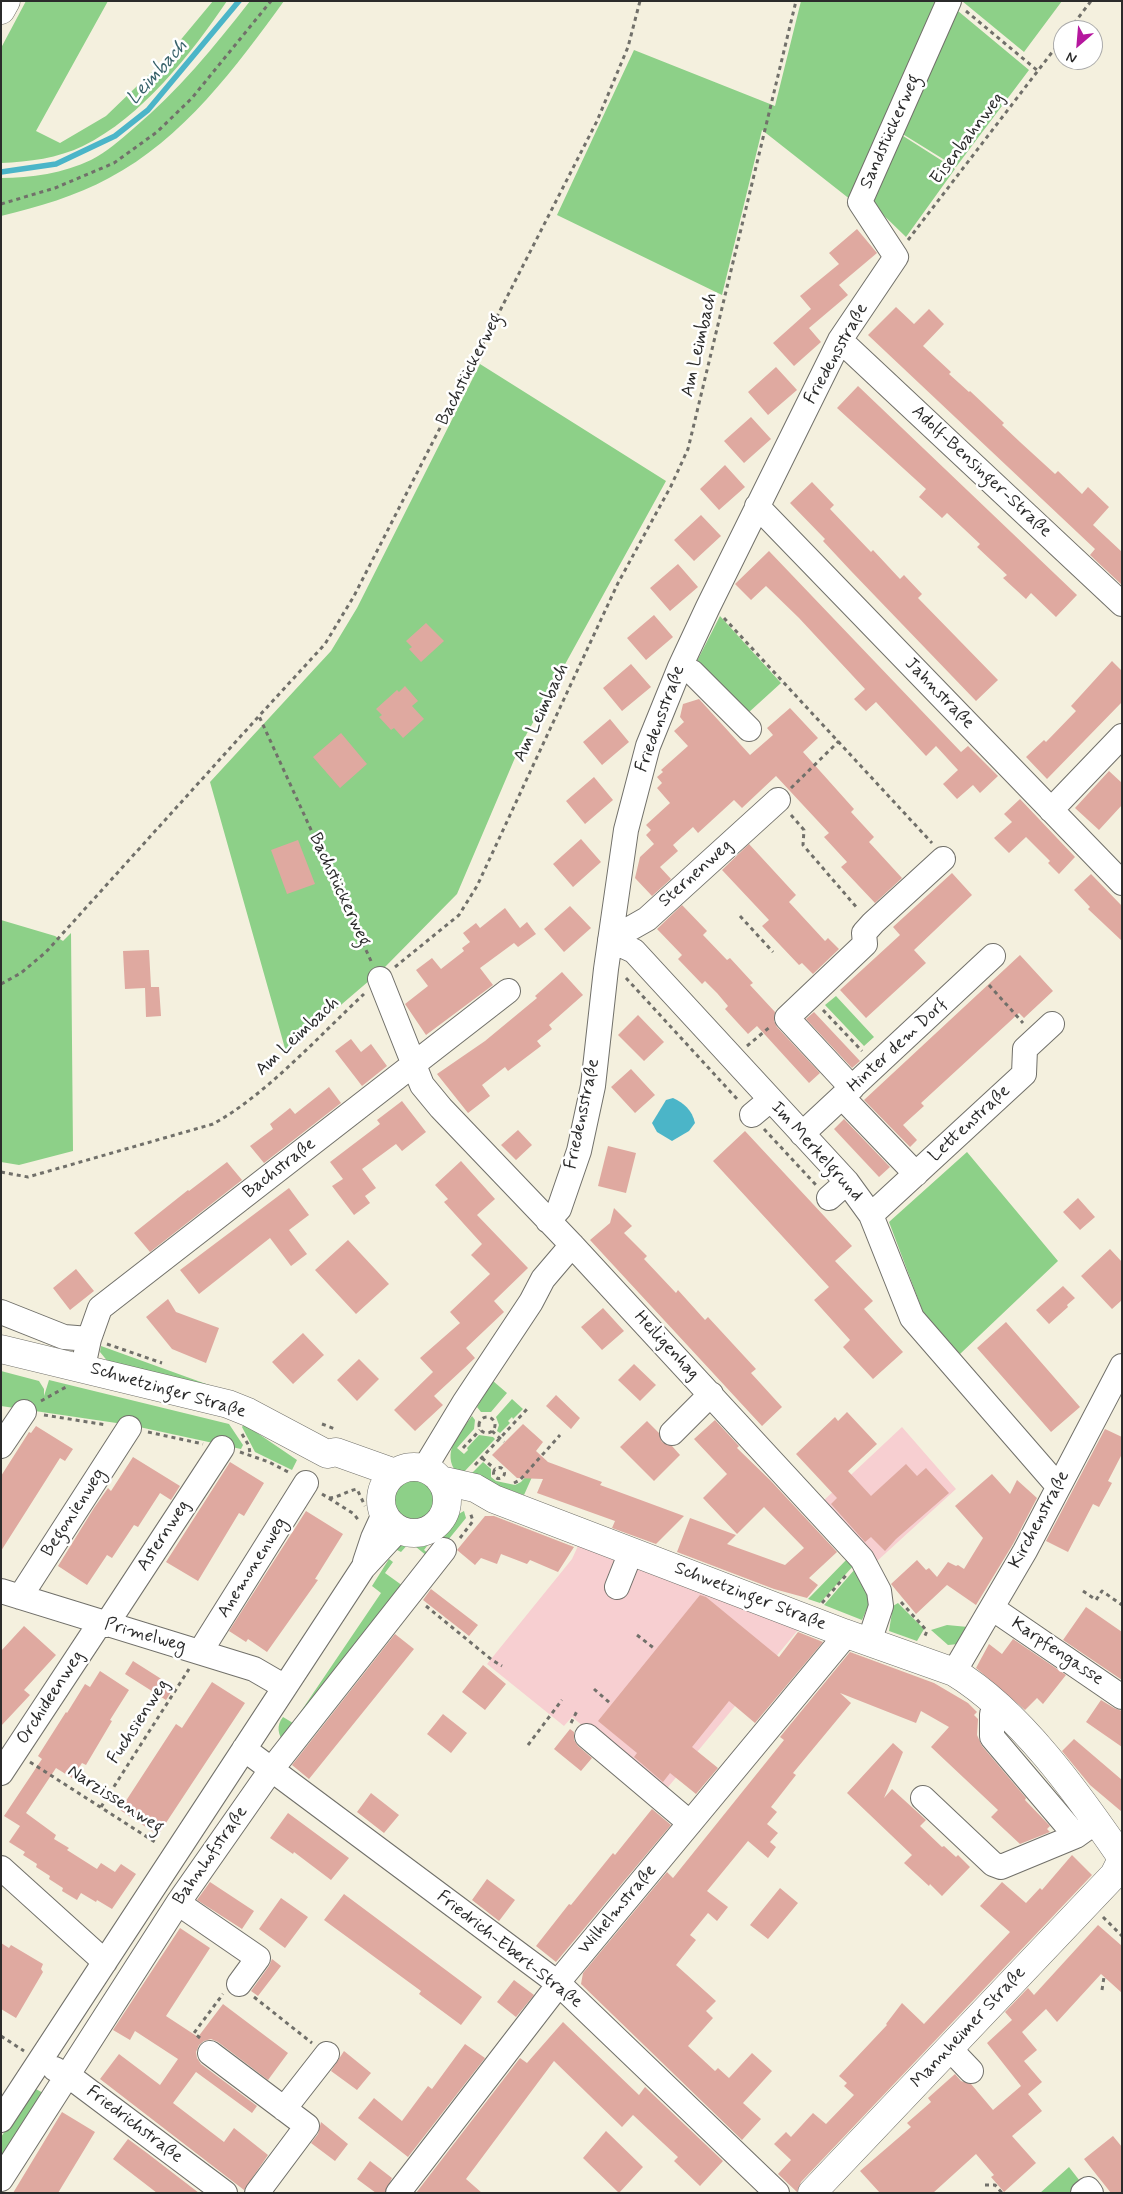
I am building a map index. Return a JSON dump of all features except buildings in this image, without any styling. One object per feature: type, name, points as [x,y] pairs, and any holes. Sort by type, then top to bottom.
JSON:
[{"type":"main road","points":[[1,10],[6,1]]},
{"type":"main road","name":"Schwetzinger Straße","points":[[1,1349],[78,1375],[228,1404],[248,1412],[327,1454],[331,1462],[383,1512]]},
{"type":"main road","name":"Schwetzinger Straße","points":[[327,1454],[336,1452],[395,1473]]},
{"type":"main road","points":[[409,1468],[448,1489],[436,1525],[428,1530],[418,1533],[383,1512],[384,1488],[395,1473],[409,1468]]},
{"type":"main road","name":"Schwetzinger Straße","points":[[448,1489],[502,1484],[631,1552],[954,1672],[974,1684],[1042,1751],[1086,1828],[1122,1858]]},
{"type":"main road","name":"Mannheimer Straße","points":[[812,2193],[1114,1875],[1122,1858]]},
{"type":"street","name":"Sandstückerweg","points":[[896,257],[860,202],[955,4]]},
{"type":"street","name":"Friedensstraße","points":[[548,1221],[559,1209],[579,1151],[593,1086],[610,940],[626,830],[648,746],[680,667],[708,607],[840,340],[896,257]]},
{"type":"street","name":"Adolf-Bensinger-Straße","points":[[840,340],[1122,604]]},
{"type":"street","name":"Jahnstraße","points":[[757,506],[1122,883]]},
{"type":"street","points":[[680,667],[692,672],[749,729]]},
{"type":"street","points":[[1052,810],[1122,736]]},
{"type":"street","name":"Sternenweg","points":[[610,940],[647,919],[778,800]]},
{"type":"street","points":[[916,1174],[847,1093],[787,1018],[865,944],[864,933],[873,923],[943,859]]},
{"type":"street","name":"Im Merkelgrund","points":[[610,940],[634,951],[846,1182],[871,1215],[912,1318],[1058,1486]]},
{"type":"street","name":"Hinter dem Dorf","points":[[802,1134],[985,964]]},
{"type":"street","points":[[380,979],[413,1066]]},
{"type":"street","name":"Bachstraße","points":[[78,1375],[100,1308],[508,991]]},
{"type":"street","name":"Lettenstraße","points":[[871,1215],[1024,1074],[1025,1049],[1045,1031]]},
{"type":"street","name":"Heiligenhag","points":[[413,1066],[422,1085],[440,1108],[572,1245],[862,1559],[879,1591]]},
{"type":"street","points":[[752,1115],[770,1100]]},
{"type":"street","points":[[829,1198],[846,1182]]},
{"type":"street","points":[[448,1489],[468,1396],[531,1302],[543,1279],[572,1245]]},
{"type":"street","name":"Schwetzinger Straße","points":[[1,1312],[64,1337],[89,1339]]},
{"type":"street","name":"Kirchenstraße","points":[[954,1672],[1025,1551],[1122,1366]]},
{"type":"street","points":[[672,1432],[711,1394]]},
{"type":"street","points":[[1,1446],[24,1412]]},
{"type":"street","name":"Begonienweg","points":[[11,1594],[129,1428]]},
{"type":"street","name":"Asternweg","points":[[103,1624],[222,1448]]},
{"type":"street","name":"Anemonenweg","points":[[200,1652],[302,1480]]},
{"type":"street","name":"Bahnhofstraße","points":[[1,2120],[363,1568],[383,1512]]},
{"type":"street","name":"Bahnhofstraße","points":[[1,2178],[178,1903],[271,1770],[444,1550]]},
{"type":"street","points":[[617,1586],[631,1552]]},
{"type":"street","points":[[856,1637],[881,1606],[879,1591]]},
{"type":"street","name":"Primelweg","points":[[11,1594],[103,1624],[254,1669],[285,1687]]},
{"type":"street","name":"Karpfengasse","points":[[992,1608],[1122,1697]]},
{"type":"street","name":"Orchideenweg","points":[[1,1773],[103,1624]]},
{"type":"street","name":"Wilhelmstraße","points":[[398,2193],[559,1984],[562,1976],[841,1641],[856,1637]]},
{"type":"street","points":[[587,1736],[690,1823]]},
{"type":"street","name":"Friedrich-Ebert-Straße","points":[[244,1750],[559,1984],[777,2193]]},
{"type":"street","points":[[923,1798],[993,1864],[1001,1867],[1086,1828]]},
{"type":"street","points":[[1,1868],[104,1962]]},
{"type":"street","points":[[178,1903],[258,1958],[238,1984]]},
{"type":"street","points":[[950,2049],[970,2071]]},
{"type":"street","points":[[210,2053],[307,2126],[257,2193]]},
{"type":"street","points":[[284,2109],[326,2054]]},
{"type":"street","name":"Friedrichstraße","points":[[41,2061],[68,2076],[217,2190]]},
{"type":"path","points":[[1,204],[55,188],[114,163],[157,132],[192,98],[271,1]]},
{"type":"path","name":"Bachstückerweg","points":[[1,984],[21,973],[46,952],[325,644],[354,596],[597,121],[628,47],[640,1]]},
{"type":"path","name":"Am Leimbach","points":[[1,1172],[28,1177],[213,1124],[228,1116],[268,1084],[380,979],[459,915],[477,886],[618,583],[672,486],[688,448],[796,1]]},
{"type":"path","points":[[1077,20],[1091,1]]},
{"type":"path","points":[[955,4],[1038,70]]},
{"type":"path","name":"Eisenbahnweg","points":[[896,257],[1053,51]]},
{"type":"path","points":[[708,607],[720,613],[942,855],[943,859]]},
{"type":"path","name":"Bachstückerweg","points":[[259,716],[380,979]]},
{"type":"path","points":[[839,742],[778,800],[804,830],[803,845],[873,923]]},
{"type":"path","points":[[740,916],[773,952]]},
{"type":"path","points":[[985,964],[1045,1031]]},
{"type":"path","points":[[810,996],[876,1066]]},
{"type":"path","points":[[733,1059],[776,1021],[787,1018]]},
{"type":"path","points":[[24,1412],[78,1375]]},
{"type":"path","points":[[444,1550],[457,1543],[472,1521],[448,1489],[466,1475],[529,1407]]},
{"type":"path","points":[[463,1448],[480,1430],[479,1421],[486,1416],[495,1422],[495,1428],[492,1431],[486,1433],[480,1430]]},
{"type":"path","points":[[492,1431],[504,1442]]},
{"type":"path","points":[[502,1484],[520,1480],[560,1435]]},
{"type":"path","points":[[250,1454],[302,1480]]},
{"type":"path","points":[[482,1458],[494,1469],[502,1469],[504,1474],[502,1484]]},
{"type":"path","points":[[494,1469],[494,1476],[502,1484]]},
{"type":"path","points":[[329,1498],[339,1497],[348,1491],[357,1489],[364,1502],[383,1512]]},
{"type":"path","points":[[814,1621],[818,1608],[862,1559]]},
{"type":"path","points":[[879,1591],[887,1587],[927,1631],[917,1657]]},
{"type":"path","points":[[1083,1590],[1096,1600],[1102,1591],[1122,1605]]},
{"type":"path","points":[[410,1593],[492,1660],[502,1666]]},
{"type":"path","points":[[637,1635],[655,1649]]},
{"type":"path","name":"Fuchsienweg","points":[[101,1807],[200,1652]]},
{"type":"path","points":[[594,1689],[611,1704]]},
{"type":"path","points":[[528,1744],[562,1700]]},
{"type":"path","name":"Narzissenweg","points":[[15,1752],[175,1855]]},
{"type":"path","points":[[1102,1990],[1104,1977]]},
{"type":"path","points":[[210,2053],[206,2043],[194,2033],[231,1984],[238,1984],[326,2054]]},
{"type":"path","points":[[985,2185],[995,2185],[1002,2193]]},
{"type":"shaded area","points":[[902,1427],[956,1489],[876,1562],[822,1502]]},
{"type":"shaded area","points":[[578,1546],[798,1630],[664,1792],[572,1717],[564,1726],[487,1664],[572,1559]]},
{"type":"green space","points":[[26,1],[108,1],[36,131],[60,143],[106,116],[163,61],[213,1],[227,1],[198,42],[164,82],[125,119],[105,134],[64,154],[22,162],[1,163],[1,48]]},
{"type":"green space","points":[[250,1],[284,1],[227,76],[206,100],[161,143],[136,162],[109,178],[83,190],[29,209],[1,216],[1,178],[36,176],[59,171],[81,165],[108,150],[181,84]]},
{"type":"green space","points":[[801,1],[940,1],[851,200],[762,130],[722,295],[557,215],[634,50],[775,106]]},
{"type":"green space","points":[[962,1],[1062,1],[1024,52]]},
{"type":"green space","points":[[958,11],[1029,70],[956,167],[901,133]]},
{"type":"green space","points":[[900,134],[955,169],[906,237],[870,202]]},
{"type":"green space","points":[[480,364],[666,481],[520,746],[457,894],[384,968],[286,1052],[210,782],[331,651],[357,608]]},
{"type":"green space","points":[[720,616],[781,683],[748,713],[694,667]]},
{"type":"green space","points":[[1,920],[55,936],[63,941],[71,933],[73,1151],[19,1165],[1,1162]]},
{"type":"green space","points":[[836,996],[874,1037],[864,1046],[825,1005]]},
{"type":"green space","points":[[967,1152],[1058,1261],[960,1354],[923,1312],[889,1222]]},
{"type":"green space","points":[[101,1346],[209,1385],[208,1389],[109,1363],[100,1352]]},
{"type":"green space","points":[[1,1371],[39,1381],[44,1389],[44,1396],[49,1380],[229,1424],[243,1445],[241,1449],[130,1425],[1,1406]]},
{"type":"green space","points":[[493,1381],[507,1393],[491,1412],[481,1412],[477,1407]]},
{"type":"green space","points":[[512,1399],[523,1409],[513,1419],[512,1417],[508,1421],[510,1423],[500,1433],[497,1431],[499,1425],[496,1417]]},
{"type":"green space","points":[[472,1416],[475,1420],[474,1429],[457,1448],[464,1454],[479,1435],[495,1439],[463,1473],[454,1469],[451,1462],[452,1448]]},
{"type":"green space","points":[[244,1424],[297,1460],[292,1470],[255,1452],[242,1427]]},
{"type":"green space","points":[[483,1462],[491,1469],[491,1477],[496,1481],[515,1485],[521,1482],[535,1466],[536,1468],[524,1495],[469,1476]]},
{"type":"green space","points":[[415,1480],[429,1486],[435,1500],[429,1514],[415,1520],[401,1514],[395,1500],[401,1486]]},
{"type":"green space","points":[[464,1511],[466,1518],[444,1545],[434,1537],[424,1550],[434,1558],[427,1556],[410,1542],[401,1552],[393,1548],[401,1539],[420,1540],[436,1535]]},
{"type":"green space","points":[[851,1555],[854,1565],[820,1603],[808,1599]]},
{"type":"green space","points":[[389,1559],[393,1562],[385,1573],[403,1586],[284,1743],[279,1730],[281,1720],[283,1717],[293,1723],[381,1593],[372,1586]]},
{"type":"green space","points":[[855,1569],[872,1597],[862,1620],[824,1605]]},
{"type":"green space","points":[[898,1603],[924,1629],[917,1641],[889,1631],[893,1606]]},
{"type":"green space","points":[[947,1625],[968,1627],[959,1644],[948,1645],[931,1630]]},
{"type":"green space","points":[[34,2088],[45,2094],[1,2166],[1,2137]]},
{"type":"green space","points":[[1069,2167],[1083,2185],[1073,2193],[1040,2193]]},
{"type":"water","points":[[673,1098],[687,1108],[692,1114],[695,1123],[689,1131],[672,1141],[657,1132],[652,1123],[666,1100]]},
{"type":"waterway","name":"Leimbach","points":[[1,172],[56,164],[115,136],[148,110],[239,1]]}]
